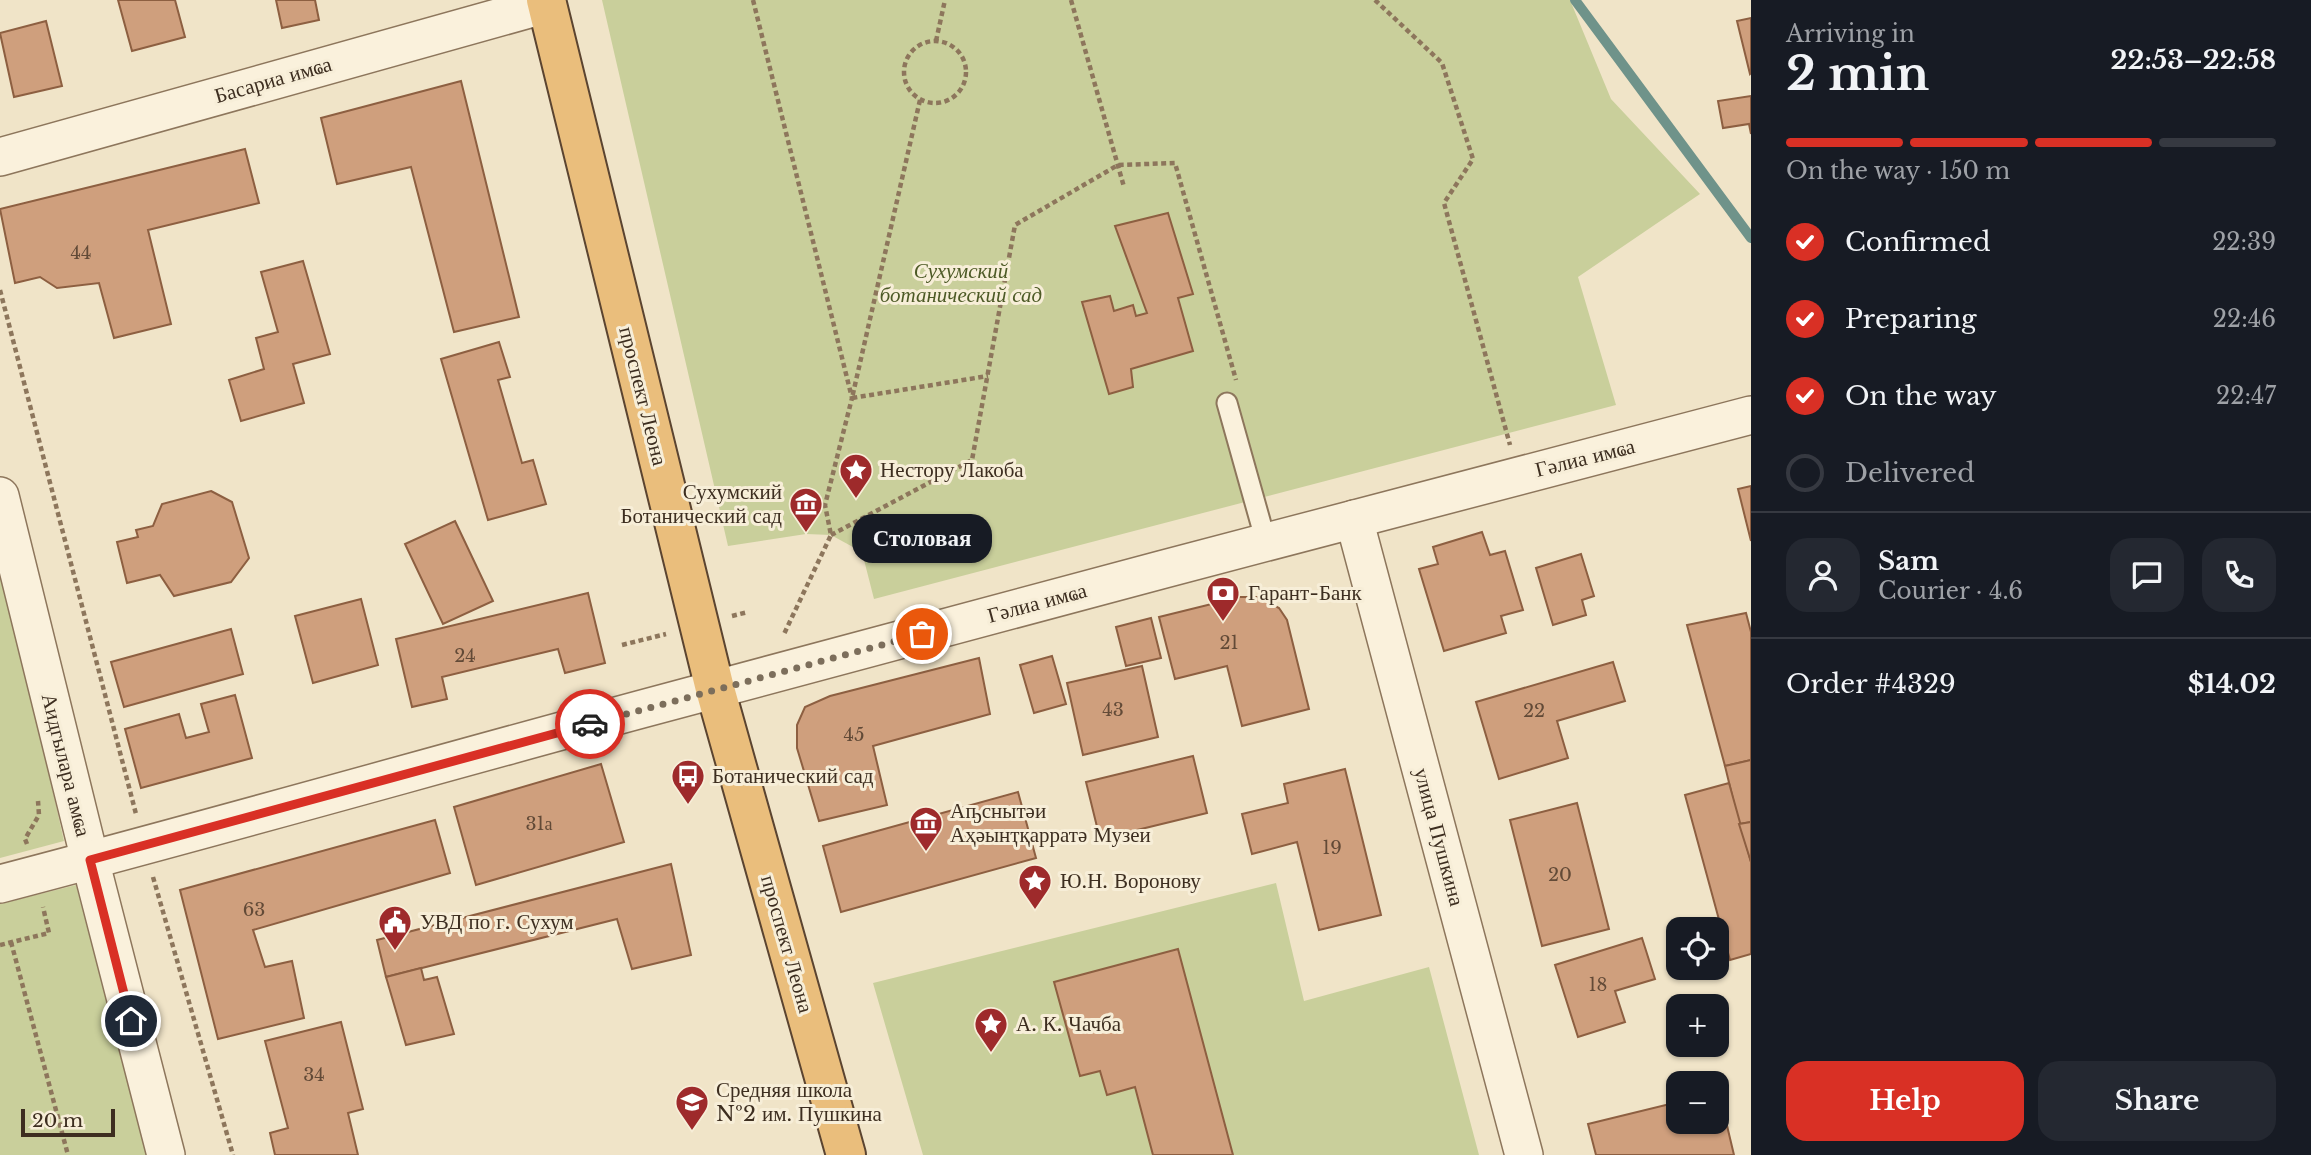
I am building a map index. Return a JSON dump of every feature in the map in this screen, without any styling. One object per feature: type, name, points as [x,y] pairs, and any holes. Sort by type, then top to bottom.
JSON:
[{"type":"highway","name":"проспект Леона","points":[[546,2],[715,689],[846,1155]]},
{"type":"street","name":"Басариа имҩа","points":[[0,157],[546,2]]},
{"type":"street","name":"Гәлиа имҩа","points":[[0,884],[145,847],[715,689],[1751,415]]},
{"type":"street","name":"Аидгылара амҩа","points":[[0,496],[166,1155]]},
{"type":"street","name":"улица Пушкина","points":[[1354,519],[1524,1155]]},
{"type":"lane","points":[[1232,395],[1266,542]]},
{"type":"path","points":[[753,0],[852,398]]},
{"type":"path","points":[[936,41],[945,0]]},
{"type":"path","points":[[1071,0],[1124,187]]},
{"type":"path","points":[[1375,0],[1442,63],[1473,159],[1444,203],[1519,475]]},
{"type":"path","points":[[936,41],[947,43],[956,49],[965,66],[966,76],[962,86],[949,100],[929,103],[911,93],[906,84],[905,64],[909,54],[917,47],[936,41]]},
{"type":"path","points":[[764,676],[831,534],[825,505],[920,100]]},
{"type":"path","points":[[831,534],[972,460],[1015,225],[1118,165],[1175,163],[1232,395]]},
{"type":"path","points":[[0,290],[145,847],[233,1155]]},
{"type":"path","points":[[852,398],[988,376]]},
{"type":"path","points":[[11,942],[68,1155]]},
{"type":"green space","name":"Сухумский ботанический сад","points":[[602,0],[1570,0],[1611,99],[1700,194],[1578,277],[1616,405],[874,599],[862,552],[831,535],[806,534],[728,546]]},
{"type":"green space","points":[[0,556],[64,841],[0,858]]},
{"type":"green space","points":[[1276,883],[1304,1001],[1429,967],[1479,1155],[923,1155],[873,983]]},
{"type":"green space","points":[[76,885],[148,1155],[0,1155],[0,904]]},
{"type":"building","points":[[118,0],[175,0],[185,37],[132,51]]},
{"type":"building","points":[[276,0],[315,0],[319,20],[282,28]]},
{"type":"building","points":[[1751,18],[1751,73],[1750,74],[1737,21]]},
{"type":"building","points":[[46,21],[62,86],[14,97],[0,33]]},
{"type":"building","points":[[461,81],[519,317],[454,332],[411,167],[337,184],[321,118]]},
{"type":"building","points":[[1751,96],[1751,134],[1749,124],[1723,128],[1718,101]]},
{"type":"building","points":[[245,149],[259,203],[148,230],[171,324],[114,338],[99,283],[57,288],[40,277],[15,283],[0,209]]},
{"type":"building","points":[[1168,213],[1193,294],[1178,298],[1193,351],[1131,369],[1133,387],[1109,394],[1082,302],[1110,296],[1114,311],[1133,305],[1136,316],[1147,313],[1115,226]]},
{"type":"building","points":[[303,261],[330,354],[293,364],[304,403],[241,421],[229,380],[264,369],[256,338],[278,332],[261,272]]},
{"type":"building","points":[[499,342],[510,377],[498,380],[522,463],[533,460],[546,504],[488,520],[441,359]]},
{"type":"building","points":[[1751,486],[1751,541],[1738,489]]},
{"type":"building","points":[[211,491],[232,502],[249,558],[231,582],[174,596],[160,575],[127,583],[117,542],[138,537],[136,530],[153,526],[162,504]]},
{"type":"building","points":[[455,521],[493,601],[443,624],[405,544]]},
{"type":"building","points":[[1482,532],[1490,555],[1505,551],[1523,610],[1501,616],[1506,633],[1444,651],[1419,569],[1438,564],[1433,547]]},
{"type":"building","points":[[1581,554],[1594,596],[1582,600],[1586,615],[1553,625],[1536,568]]},
{"type":"building","points":[[588,593],[605,663],[565,673],[558,649],[442,677],[447,699],[412,707],[396,639]]},
{"type":"building","points":[[1240,597],[1258,597],[1279,608],[1287,620],[1309,709],[1242,726],[1227,666],[1175,679],[1159,617]]},
{"type":"building","points":[[361,599],[378,665],[313,683],[295,616]]},
{"type":"building","points":[[1746,613],[1751,632],[1751,760],[1725,766],[1687,625]]},
{"type":"building","points":[[1151,618],[1161,658],[1126,666],[1116,627]]},
{"type":"building","points":[[231,629],[243,674],[124,707],[111,662]]},
{"type":"building","points":[[1052,656],[1066,704],[1034,713],[1020,665]]},
{"type":"building","points":[[979,658],[990,714],[873,746],[887,805],[819,821],[797,748],[797,725],[805,707],[830,696]]},
{"type":"building","points":[[1613,662],[1625,701],[1557,721],[1568,758],[1499,779],[1476,702]]},
{"type":"building","points":[[1142,666],[1158,737],[1083,755],[1067,683]]},
{"type":"building","points":[[235,695],[252,758],[141,788],[125,729],[179,714],[186,738],[209,732],[201,704]]},
{"type":"building","points":[[1193,756],[1207,813],[1100,839],[1086,782]]},
{"type":"building","points":[[1751,760],[1751,822],[1739,824],[1725,766]]},
{"type":"building","points":[[601,764],[624,842],[476,885],[454,807]]},
{"type":"building","points":[[1345,769],[1381,915],[1319,930],[1297,842],[1252,854],[1242,814],[1288,803],[1284,784]]},
{"type":"building","points":[[1729,783],[1751,862],[1751,954],[1730,960],[1729,917],[1718,917],[1685,795]]},
{"type":"building","points":[[1018,792],[1036,858],[841,912],[823,846]]},
{"type":"building","points":[[1577,803],[1609,929],[1542,946],[1510,820]]},
{"type":"building","points":[[435,820],[450,873],[253,930],[265,967],[292,961],[304,1018],[218,1039],[180,890]]},
{"type":"building","points":[[1751,822],[1751,862],[1739,824]]},
{"type":"building","points":[[671,864],[691,955],[632,969],[617,919],[386,977],[377,940]]},
{"type":"building","points":[[1642,938],[1655,979],[1615,991],[1625,1022],[1578,1037],[1555,965]]},
{"type":"building","points":[[1178,949],[1233,1155],[1153,1155],[1135,1087],[1107,1095],[1100,1071],[1080,1076],[1054,982]]},
{"type":"building","points":[[421,968],[424,980],[437,977],[454,1034],[406,1045],[386,977]]},
{"type":"building","points":[[341,1022],[363,1109],[348,1113],[358,1155],[275,1155],[270,1133],[288,1128],[265,1041]]},
{"type":"building","points":[[1666,1105],[1666,1134],[1729,1134],[1734,1155],[1596,1155],[1588,1124]]},
{"type":"waterway","points":[[1575,0],[1751,238]]},
{"type":"way so far","points":[[590,724],[922,634]]},
{"type":"place","name":"Нестору Лакоба","points":[[856,500]]},
{"type":"place","name":"Сухумский Ботанический сад","points":[[806,534]]},
{"type":"place","name":"Гарант-Банк","points":[[1223,623]]},
{"type":"place","name":"Столовая","points":[[922,634]]},
{"type":"place","name":"Ботанический сад","points":[[688,806]]},
{"type":"place","name":"Аҧснытәи Аҳәынҭқарратә Музеи","points":[[926,853]]},
{"type":"place","name":"Ю.Н. Воронову","points":[[1035,911]]},
{"type":"place","name":"УВД по г. Сухум","points":[[395,952]]},
{"type":"place","name":"А. К. Чачба","points":[[991,1054]]},
{"type":"place","name":"Средняя школа №2 им. Пушкина","points":[[692,1132]]},
{"type":"route","points":[[131,1021],[90,860],[590,724]]}]
